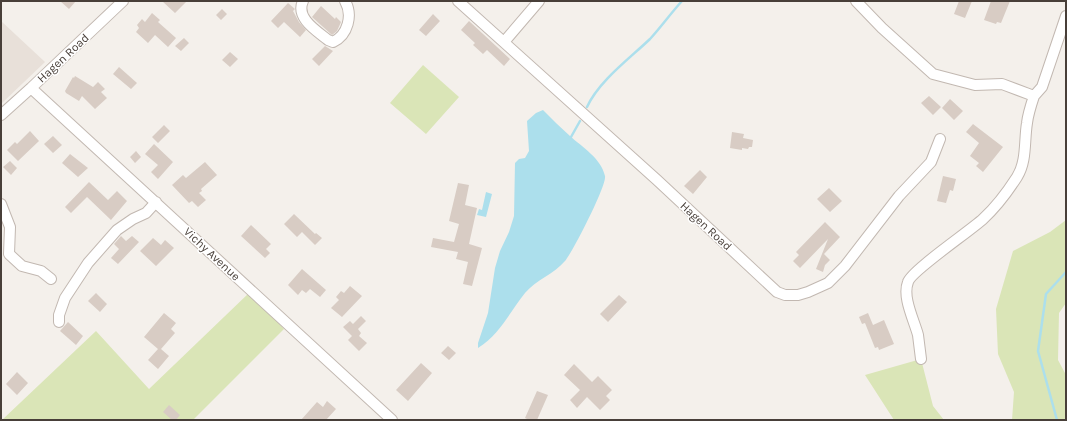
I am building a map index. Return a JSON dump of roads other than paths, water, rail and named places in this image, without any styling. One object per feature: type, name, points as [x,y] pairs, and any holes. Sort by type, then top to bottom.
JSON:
[{"type":"street","name":"Hagen Road","points":[[1,115],[32,88],[123,1]]},
{"type":"street","points":[[304,1],[301,6],[304,19],[328,40],[333,42],[340,37],[349,18],[348,6],[345,1]]},
{"type":"street","name":"Hagen Road","points":[[458,1],[657,180],[776,292],[785,295],[798,295],[828,283],[845,266],[898,196],[931,162],[940,139]]},
{"type":"street","points":[[504,42],[539,1]]},
{"type":"street","points":[[856,1],[882,28],[933,74],[975,85],[1002,84],[1034,96]]},
{"type":"street","points":[[921,359],[918,335],[908,303],[907,282],[910,277],[922,267],[983,219],[1017,176],[1022,167],[1027,122],[1034,96],[1042,87],[1066,16]]},
{"type":"street","name":"Vichy Avenue","points":[[32,88],[392,420]]},
{"type":"street","points":[[59,322],[59,315],[65,298],[88,263],[117,230],[146,213],[156,202]]},
{"type":"street","points":[[1,204],[10,227],[9,254],[22,266],[41,271],[51,279]]},
{"type":"water","points":[[543,110],[595,158],[603,170],[605,176],[604,182],[601,192],[588,219],[565,261],[556,270],[529,288],[504,323],[486,342],[478,348],[478,343],[488,313],[495,268],[514,216],[515,163],[519,159],[525,158],[529,151],[527,121],[536,113]]},
{"type":"water","points":[[486,192],[492,194],[486,217],[477,215],[479,209],[482,210]]},
{"type":"waterway","points":[[587,107],[592,97],[607,79],[650,39],[682,1]]},
{"type":"waterway","points":[[571,137],[580,121]]},
{"type":"waterway","points":[[1057,420],[1038,351],[1046,294],[1066,272]]}]
